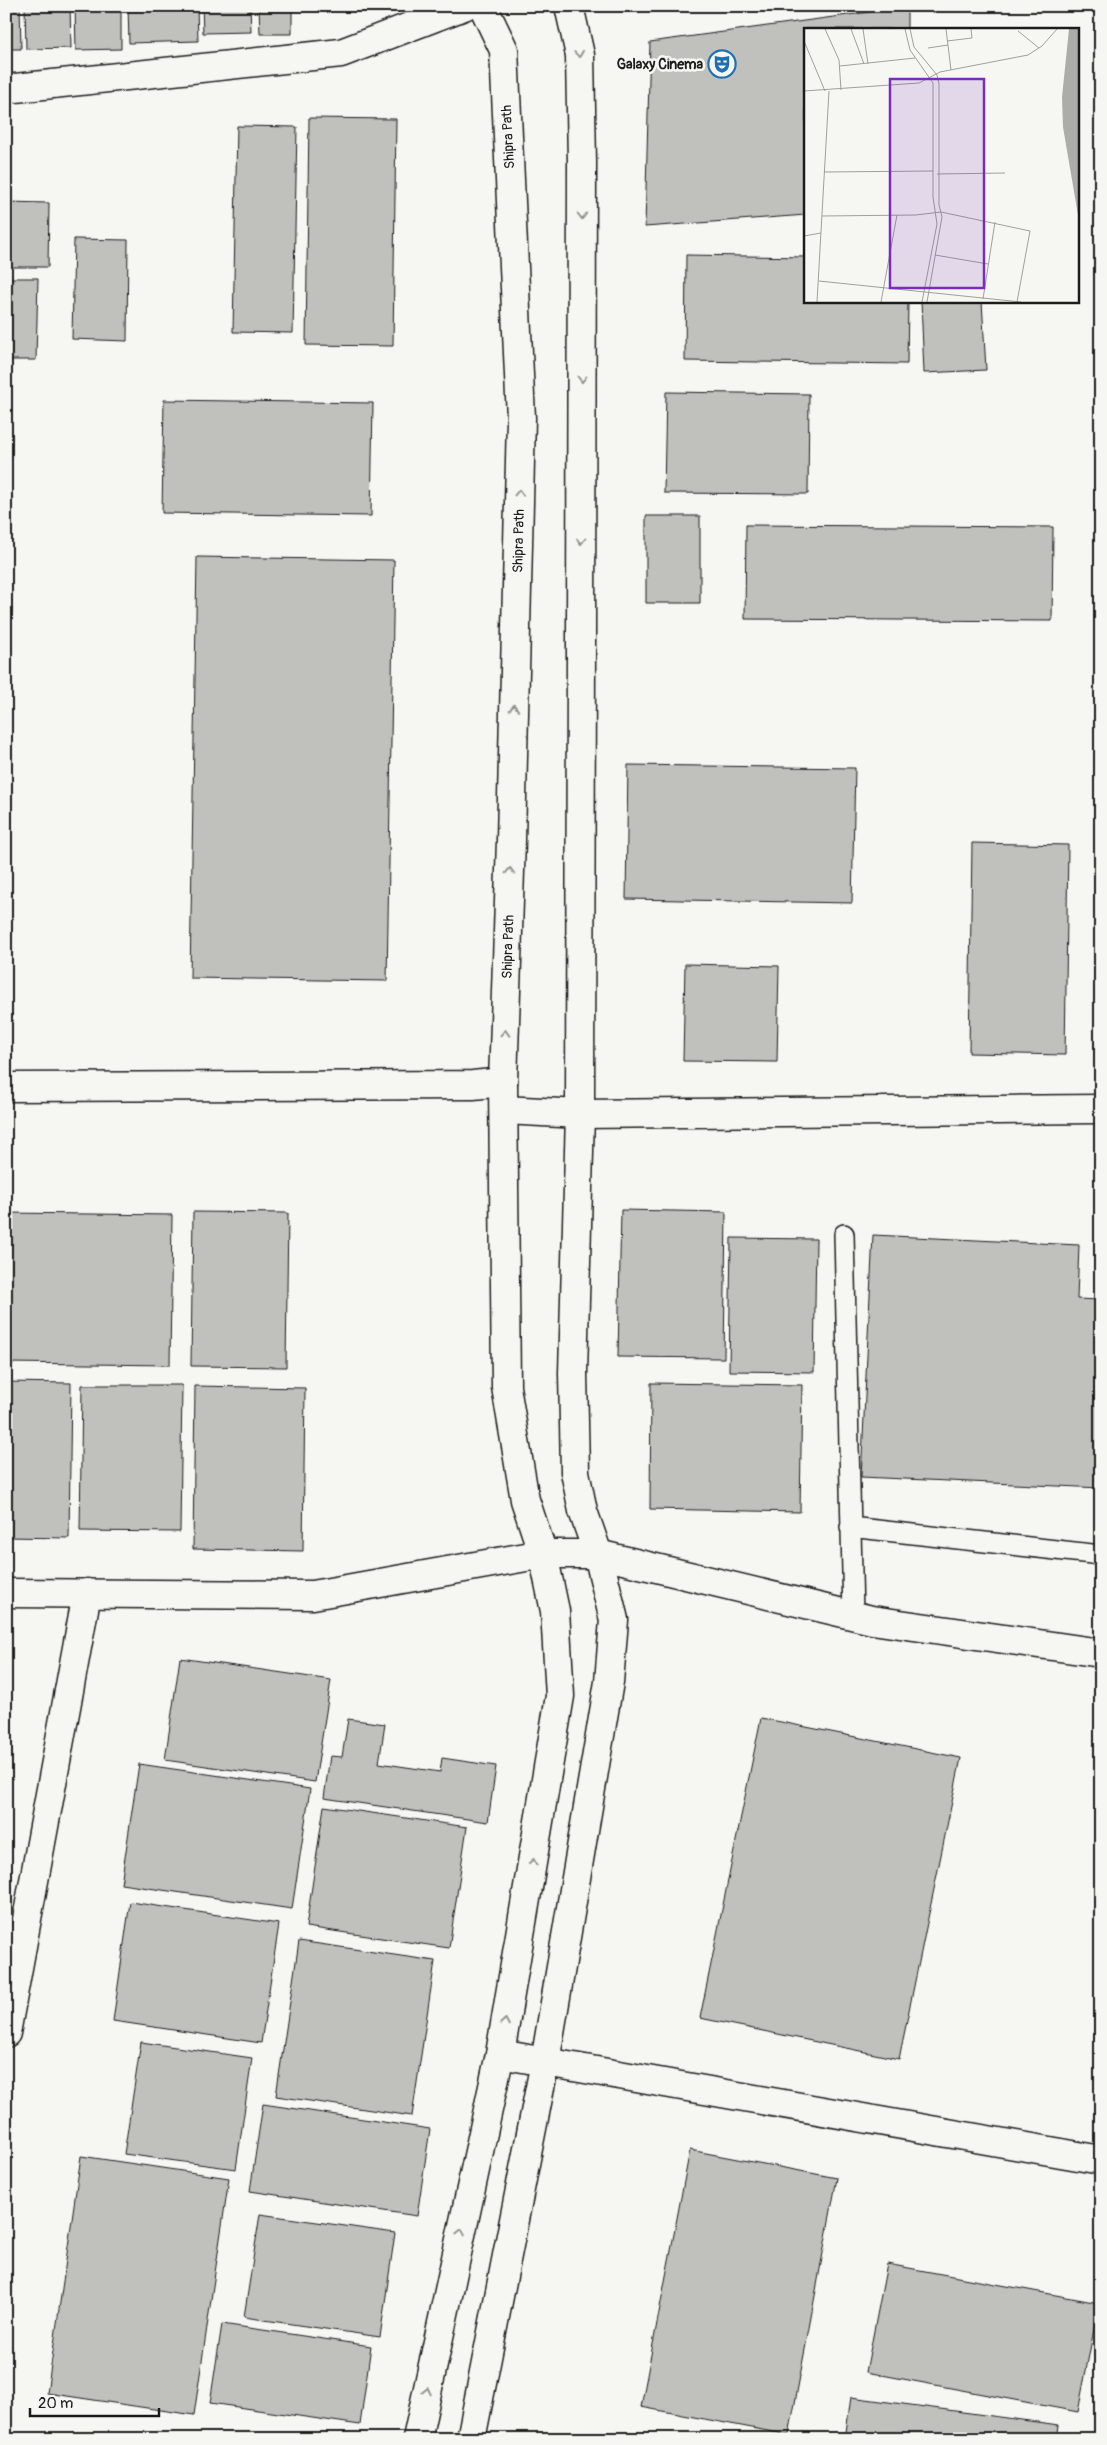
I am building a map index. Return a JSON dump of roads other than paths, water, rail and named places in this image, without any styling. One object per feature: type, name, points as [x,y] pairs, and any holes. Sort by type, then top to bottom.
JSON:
[{"type":"street","points":[[6,89],[341,53],[464,6]]},
{"type":"street","name":"Shipra Path","points":[[417,2439],[500,2054],[560,1696],[555,1611],[543,1554],[525,1500],[506,1387],[503,1082],[511,850],[521,418],[504,50],[483,6]]},
{"type":"street","points":[[472,2439],[545,2062],[609,1682],[614,1620],[598,1554],[583,1511],[575,1472],[574,1373],[580,1114],[582,163],[580,55],[569,6]]},
{"type":"street","points":[[6,1088],[473,1086],[503,1082]]},
{"type":"street","points":[[504,1110],[580,1114],[1101,1109]]},
{"type":"street","points":[[6,1593],[313,1595],[543,1554],[598,1554],[872,1620],[1101,1654]]},
{"type":"street","points":[[6,2033],[87,1593]]},
{"type":"street","points":[[500,2054],[1101,2160]]},
{"type":"lane","points":[[844,1234],[850,1527],[854,1615]]},
{"type":"lane","points":[[850,1527],[1101,1555]]},
{"type":"place","name":"Galaxy Cinema","points":[[722,64]]}]
